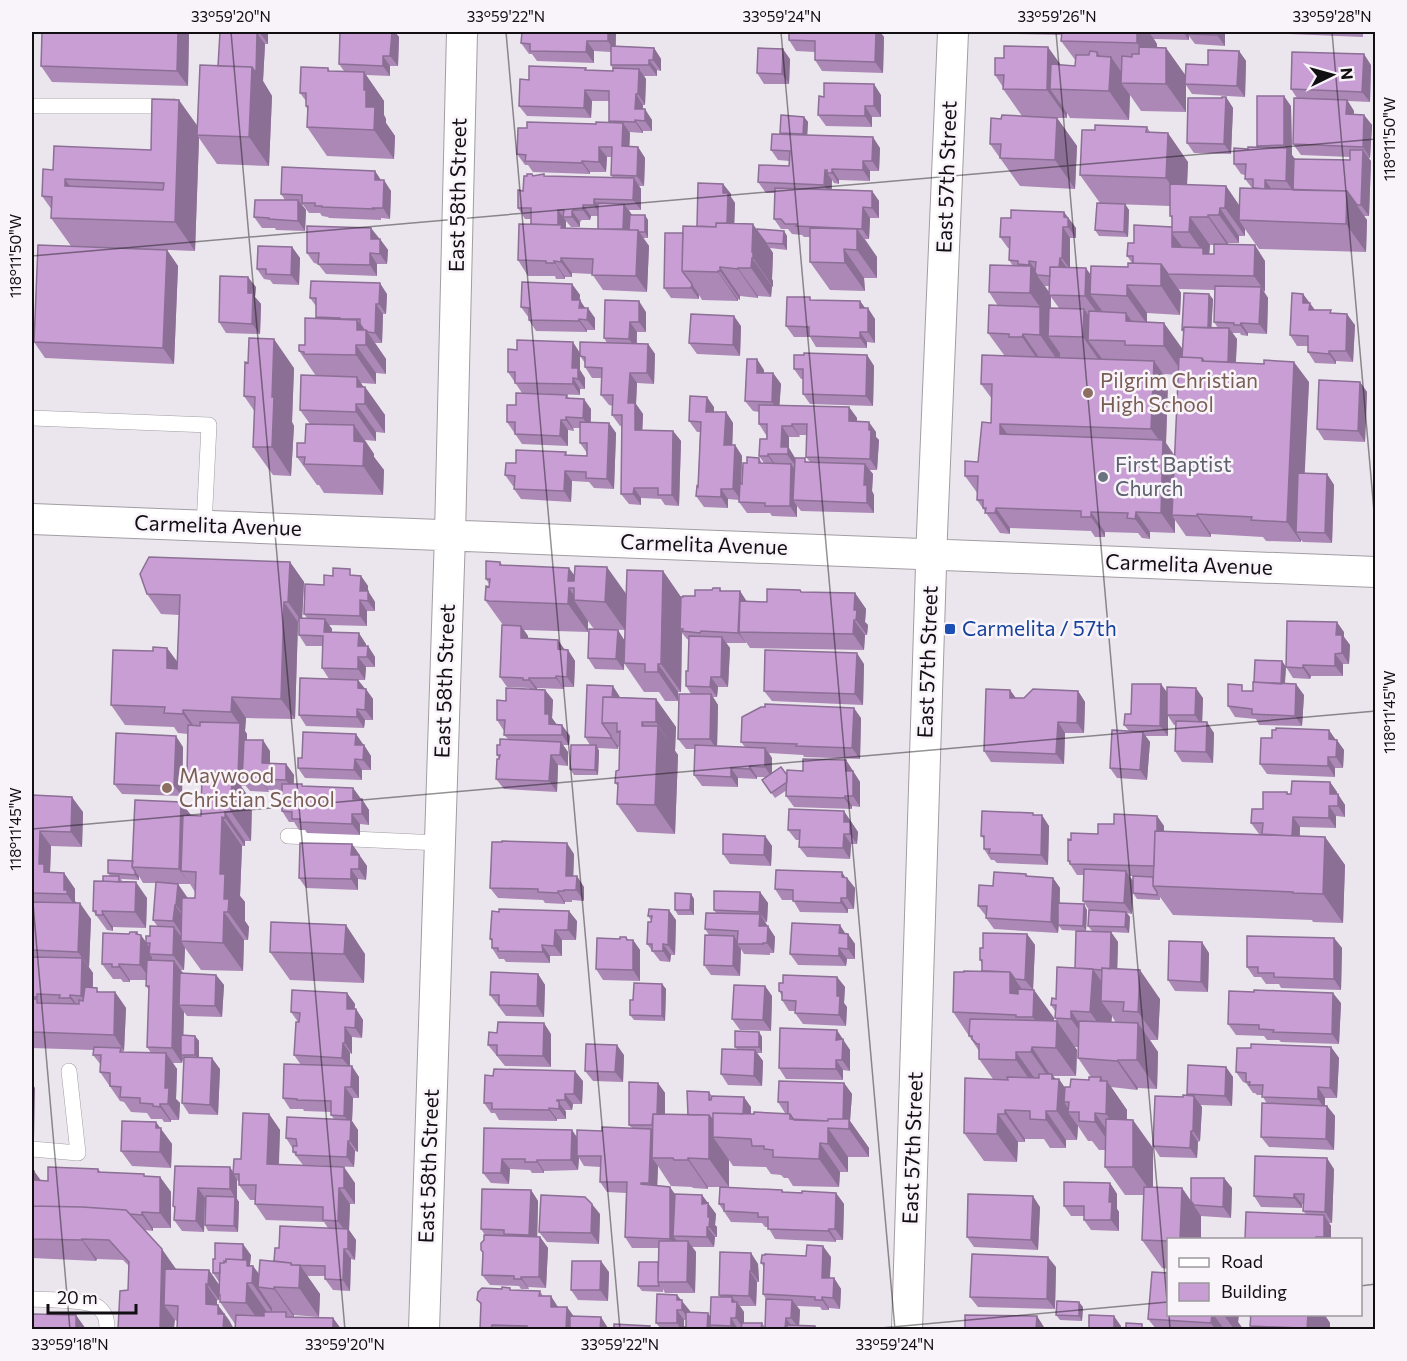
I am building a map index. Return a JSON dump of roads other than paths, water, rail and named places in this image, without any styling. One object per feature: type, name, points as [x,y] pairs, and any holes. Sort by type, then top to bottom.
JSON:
[{"type":"street","name":"East 58th Street","points":[[424,1329],[450,535],[462,32]]},
{"type":"street","name":"East 57th Street","points":[[907,1329],[931,555],[953,32]]},
{"type":"street","name":"Carmelita Avenue","points":[[32,519],[1376,572]]},
{"type":"lane","points":[[32,106],[178,106]]},
{"type":"lane","points":[[32,418],[209,425],[204,526]]},
{"type":"lane","points":[[288,837],[440,843]]},
{"type":"lane","points":[[32,1149],[78,1153],[69,1071]]},
{"type":"lane","points":[[32,1299],[81,1302],[97,1306],[107,1318],[106,1329]]},
{"type":"place","name":"Pilgrim Christian High School","points":[[1088,393]]},
{"type":"place","name":"First Baptist Church","points":[[1103,477]]},
{"type":"place","name":"Carmelita / 57th","points":[[950,629]]},
{"type":"place","name":"Maywood Christian School","points":[[167,788]]}]
